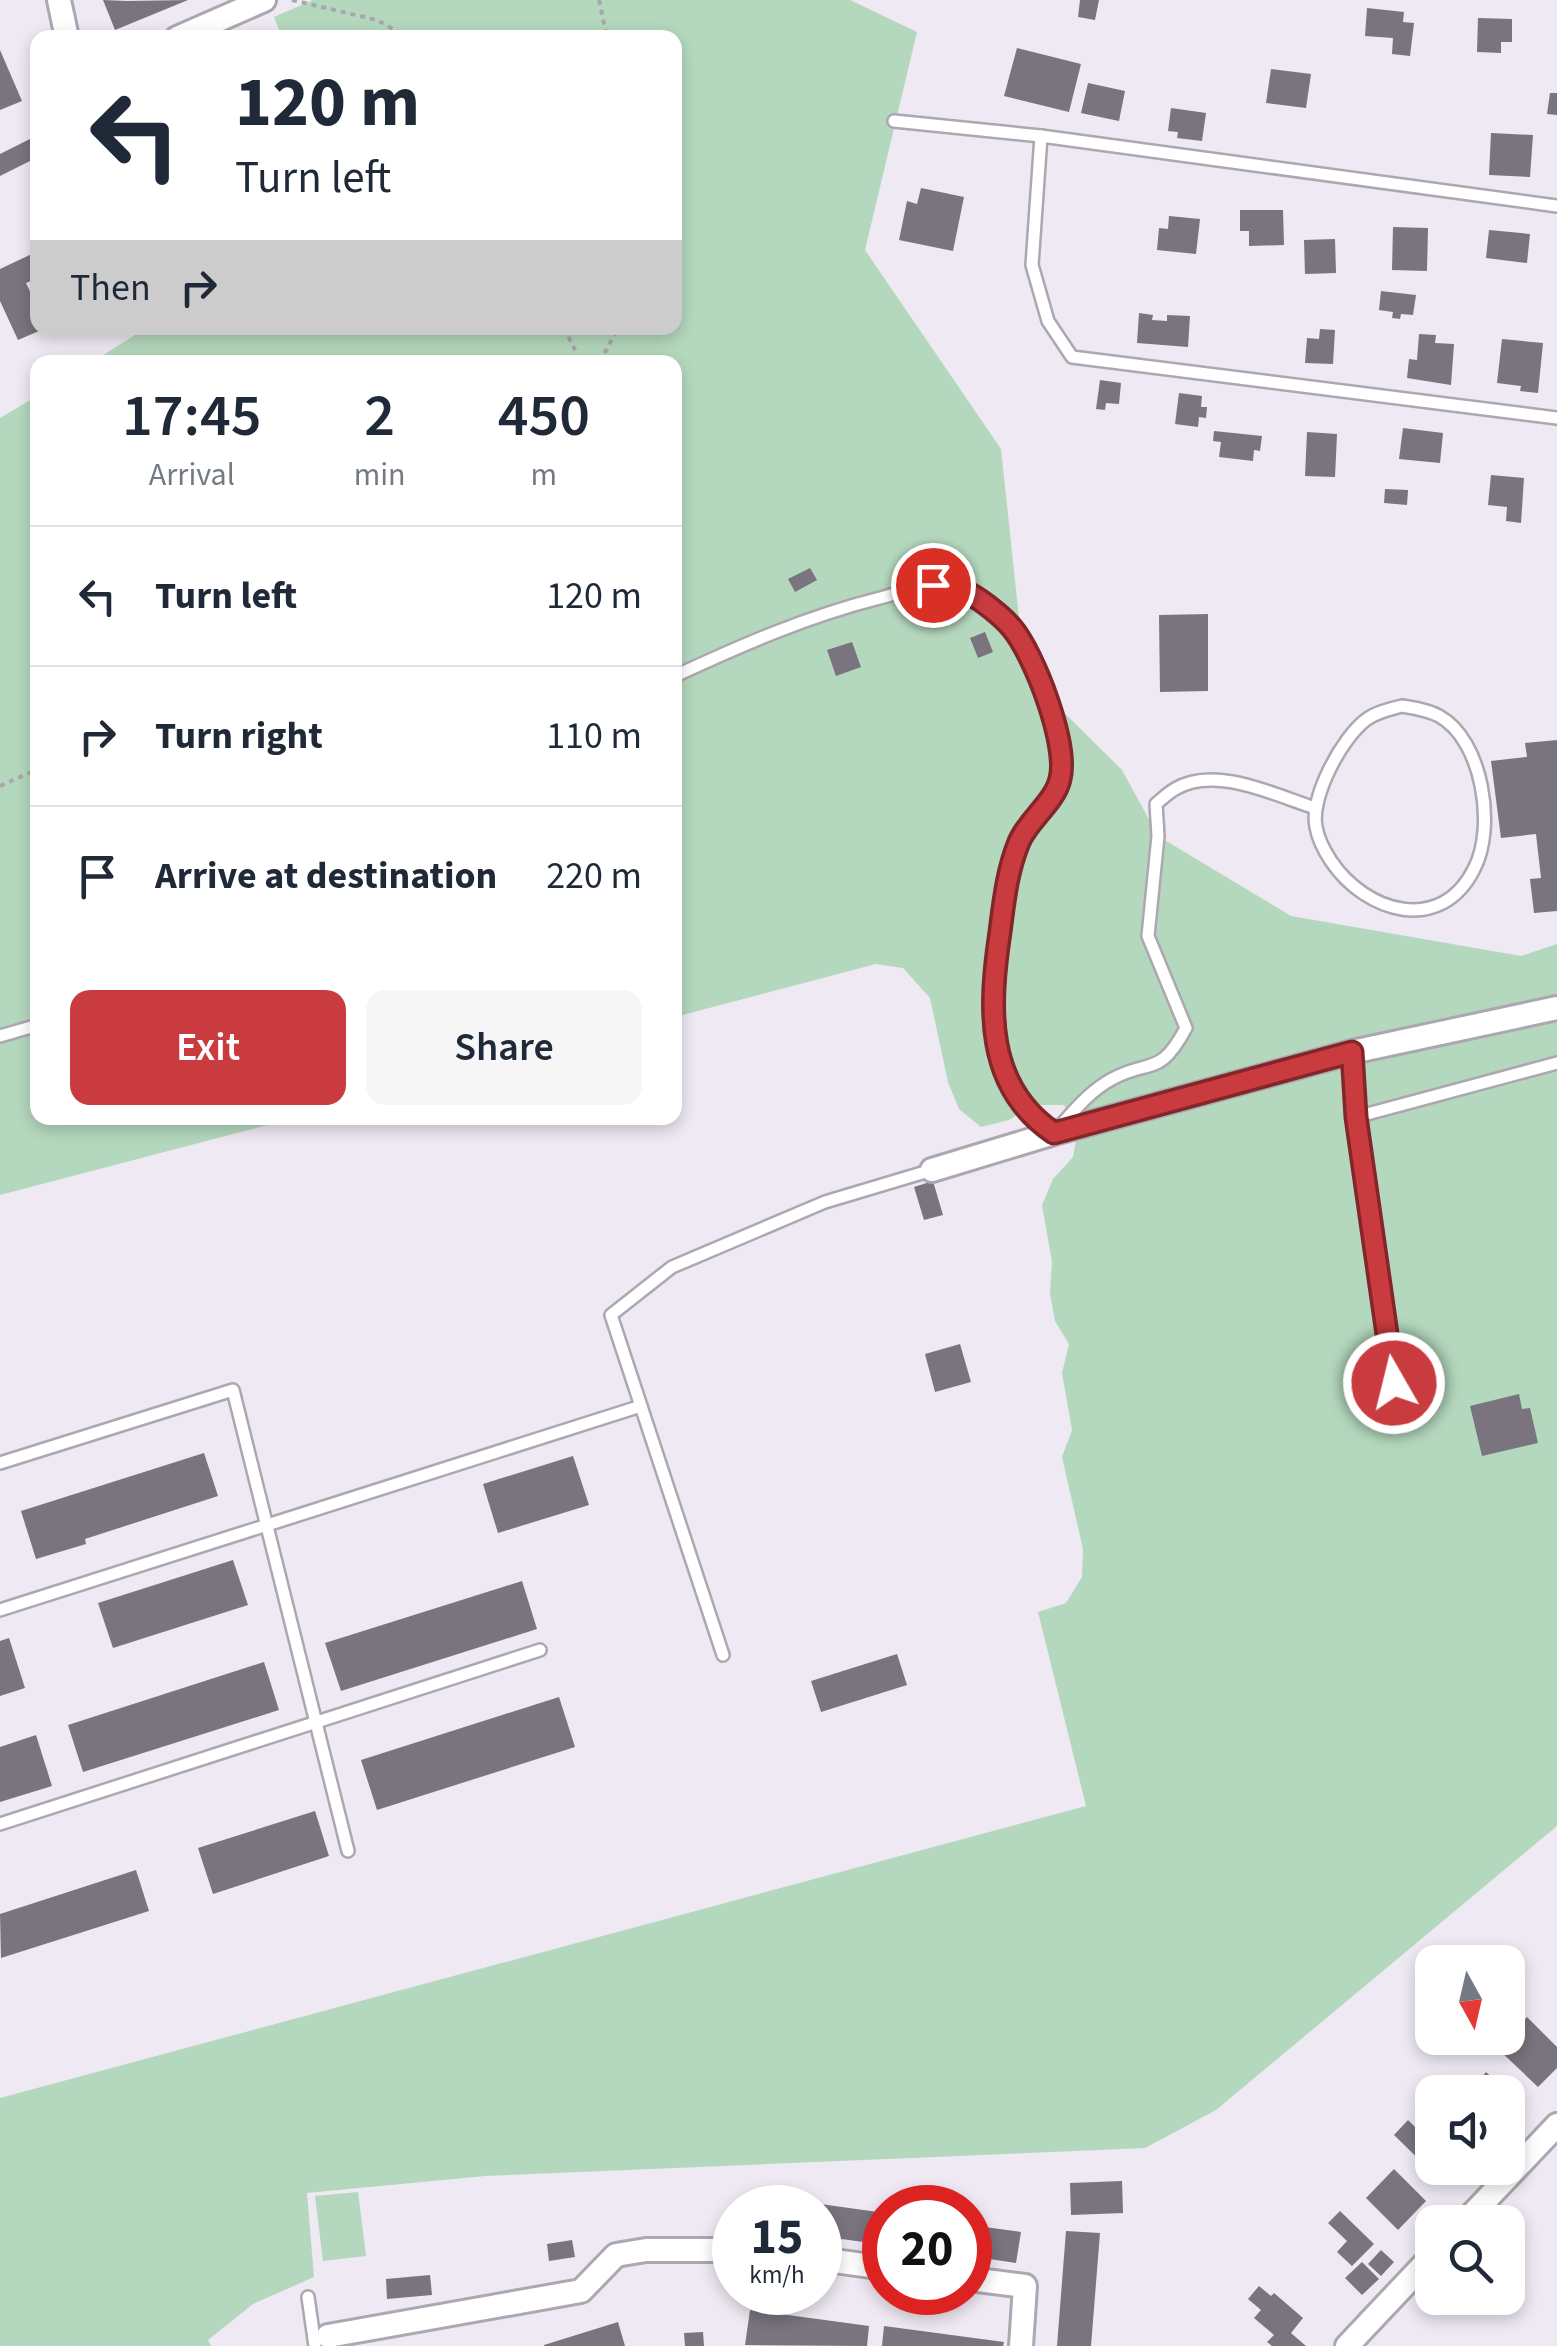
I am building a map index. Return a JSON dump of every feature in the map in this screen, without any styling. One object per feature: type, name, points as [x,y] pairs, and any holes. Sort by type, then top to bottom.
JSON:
[{"type":"street","points":[[60,0],[66,30]]},
{"type":"street","points":[[195,30],[264,0]]},
{"type":"street","points":[[932,1170],[1352,1052],[1557,1008]]},
{"type":"street","points":[[1481,2205],[1557,2125]]},
{"type":"street","points":[[322,2341],[582,2291],[616,2256],[646,2250],[712,2250]]},
{"type":"street","points":[[1347,2346],[1415,2274]]},
{"type":"street","points":[[992,2282],[1025,2286],[1021,2346]]},
{"type":"lane","points":[[894,120],[1041,136],[1557,206]]},
{"type":"lane","points":[[1041,136],[1032,265],[1048,320],[1072,358],[1557,418]]},
{"type":"lane","points":[[682,673],[766,634],[852,605],[933,585],[970,594],[1012,628],[1040,679],[1062,757],[1060,781],[1020,839],[1007,878],[994,968],[994,1027],[999,1057],[1016,1098],[1033,1119],[1054,1133],[1087,1096],[1114,1078],[1154,1067],[1174,1050],[1186,1028],[1148,936],[1158,836],[1156,804],[1176,788],[1202,780],[1238,784],[1315,808]]},
{"type":"lane","points":[[1402,706],[1442,717],[1470,752],[1484,798],[1481,850],[1474,872],[1444,901],[1423,910],[1386,906],[1363,894],[1330,860],[1316,828],[1315,808],[1328,772],[1364,720],[1402,706]]},
{"type":"lane","points":[[0,1036],[30,1027]]},
{"type":"lane","points":[[1352,1052],[1356,1117],[1399,1421]]},
{"type":"lane","points":[[1356,1117],[1557,1063]]},
{"type":"lane","points":[[723,1655],[611,1314],[672,1267],[826,1202],[932,1170]]},
{"type":"lane","points":[[0,1463],[233,1390],[348,1851]]},
{"type":"lane","points":[[0,1610],[641,1406]]},
{"type":"lane","points":[[0,1824],[540,1650]]},
{"type":"lane","points":[[308,2298],[322,2341]]},
{"type":"path","points":[[292,0],[376,20],[394,30]]},
{"type":"path","points":[[599,0],[605,30]]},
{"type":"path","points":[[0,786],[30,773]]},
{"type":"green space","points":[[313,0],[850,0],[917,32],[865,250],[1001,449],[1025,674],[1122,770],[1158,836],[1291,916],[1521,956],[1557,944],[1557,1826],[1216,2110],[1145,2148],[485,2176],[307,2193],[314,2277],[253,2304],[208,2340],[211,2346],[0,2346],[0,2098],[1086,1806],[1038,1612],[1066,1603],[1082,1577],[1083,1549],[1062,1457],[1072,1430],[1062,1373],[1069,1344],[1055,1321],[1050,1293],[1052,1262],[1042,1205],[1053,1179],[1073,1157],[1078,1129],[1064,1105],[1034,1105],[1009,1120],[981,1127],[959,1109],[948,1082],[930,998],[903,968],[876,964],[682,1015],[682,355],[103,355],[135,335],[682,335],[682,30],[279,30],[274,17]]},
{"type":"green space","points":[[30,400],[30,1125],[267,1125],[0,1195],[0,418]]},
{"type":"green space","points":[[358,2192],[366,2256],[323,2261],[315,2196]]},
{"type":"building","points":[[103,0],[127,1],[188,0],[115,30]]},
{"type":"building","points":[[1080,0],[1099,0],[1095,20],[1078,17]]},
{"type":"building","points":[[1367,8],[1404,12],[1403,22],[1414,23],[1410,56],[1392,54],[1393,38],[1365,36]]},
{"type":"building","points":[[1478,18],[1512,19],[1512,42],[1501,42],[1501,53],[1477,52]]},
{"type":"building","points":[[1017,48],[1081,64],[1069,112],[1004,96]]},
{"type":"building","points":[[0,50],[22,101],[0,110]]},
{"type":"building","points":[[1271,69],[1311,74],[1306,108],[1266,103]]},
{"type":"building","points":[[1088,83],[1125,91],[1119,121],[1081,113]]},
{"type":"building","points":[[1550,93],[1557,93],[1557,115],[1547,114]]},
{"type":"building","points":[[1171,108],[1206,113],[1202,141],[1177,138],[1178,132],[1168,131]]},
{"type":"building","points":[[1491,133],[1533,135],[1530,177],[1489,175]]},
{"type":"building","points":[[30,139],[30,161],[0,176],[0,154]]},
{"type":"building","points":[[921,188],[964,197],[953,251],[899,240],[907,201],[917,204]]},
{"type":"building","points":[[1240,210],[1283,210],[1284,245],[1249,246],[1249,231],[1240,231]]},
{"type":"building","points":[[1169,216],[1200,219],[1196,254],[1157,250],[1159,228],[1168,229]]},
{"type":"building","points":[[1393,227],[1428,228],[1427,271],[1392,270]]},
{"type":"building","points":[[1489,230],[1530,234],[1527,263],[1486,258]]},
{"type":"building","points":[[1335,239],[1336,273],[1305,274],[1304,240]]},
{"type":"building","points":[[30,255],[30,281],[26,283],[30,291],[30,335],[18,340],[0,301],[0,269]]},
{"type":"building","points":[[1381,291],[1416,295],[1413,315],[1392,318],[1393,312],[1379,310]]},
{"type":"building","points":[[1139,313],[1153,315],[1152,320],[1167,321],[1167,315],[1190,316],[1188,347],[1137,343]]},
{"type":"building","points":[[1320,329],[1335,330],[1333,364],[1305,363],[1307,338],[1319,339]]},
{"type":"building","points":[[1419,334],[1436,335],[1435,343],[1454,344],[1451,385],[1407,378],[1409,359],[1417,360]]},
{"type":"building","points":[[1502,339],[1543,343],[1538,393],[1497,383]]},
{"type":"building","points":[[1100,380],[1121,383],[1119,404],[1106,403],[1105,410],[1096,409]]},
{"type":"building","points":[[1179,393],[1202,396],[1206,418],[1199,417],[1198,427],[1175,424]]},
{"type":"building","points":[[1403,428],[1443,433],[1440,463],[1399,459]]},
{"type":"building","points":[[1214,431],[1262,436],[1260,451],[1254,450],[1253,461],[1219,457],[1221,442],[1213,441]]},
{"type":"building","points":[[1307,432],[1337,434],[1335,477],[1305,476]]},
{"type":"building","points":[[1491,475],[1524,478],[1521,523],[1506,521],[1507,507],[1488,505]]},
{"type":"building","points":[[1385,489],[1408,490],[1407,505],[1384,503]]},
{"type":"building","points":[[810,568],[817,580],[795,592],[788,579]]},
{"type":"building","points":[[1208,614],[1208,691],[1160,692],[1159,615]]},
{"type":"building","points":[[985,632],[993,652],[978,658],[970,638]]},
{"type":"building","points":[[852,642],[861,667],[836,676],[827,650]]},
{"type":"building","points":[[1557,740],[1557,911],[1534,913],[1530,879],[1541,878],[1536,834],[1501,838],[1491,761],[1527,757],[1525,743]]},
{"type":"building","points":[[933,1181],[943,1215],[924,1220],[914,1187]]},
{"type":"building","points":[[960,1344],[971,1382],[935,1392],[925,1354]]},
{"type":"building","points":[[1519,1394],[1522,1409],[1530,1408],[1538,1443],[1482,1456],[1470,1406]]},
{"type":"building","points":[[204,1453],[218,1496],[36,1559],[21,1511]]},
{"type":"building","points":[[573,1456],[589,1505],[498,1533],[483,1484]]},
{"type":"building","points":[[233,1560],[248,1605],[113,1648],[98,1603]]},
{"type":"building","points":[[522,1581],[537,1629],[341,1691],[325,1643]]},
{"type":"building","points":[[9,1638],[25,1688],[0,1696],[0,1641]]},
{"type":"building","points":[[897,1654],[907,1685],[821,1712],[811,1681]]},
{"type":"building","points":[[264,1662],[279,1710],[83,1772],[68,1725]]},
{"type":"building","points":[[559,1697],[575,1747],[377,1810],[361,1760]]},
{"type":"building","points":[[36,1735],[52,1786],[0,1802],[0,1747]]},
{"type":"building","points":[[315,1811],[329,1856],[213,1894],[198,1848]]},
{"type":"building","points":[[136,1870],[149,1911],[1,1958],[0,1914]]},
{"type":"building","points":[[1525,2019],[1557,2047],[1557,2068],[1538,2087],[1504,2055],[1525,2055]]},
{"type":"building","points":[[1408,2120],[1415,2127],[1415,2156],[1394,2135]]},
{"type":"building","points":[[1394,2169],[1426,2201],[1415,2205],[1415,2212],[1398,2230],[1366,2198]]},
{"type":"building","points":[[1122,2181],[1123,2213],[1071,2215],[1070,2183]]},
{"type":"building","points":[[842,2207],[862,2210],[862,2242],[842,2239]]},
{"type":"building","points":[[1340,2211],[1374,2244],[1352,2266],[1337,2252],[1347,2241],[1328,2223]]},
{"type":"building","points":[[992,2228],[1021,2232],[1016,2263],[992,2259]]},
{"type":"building","points":[[1066,2231],[1100,2233],[1091,2346],[1057,2346]]},
{"type":"building","points":[[572,2240],[575,2257],[549,2261],[547,2244]]},
{"type":"building","points":[[1381,2250],[1394,2262],[1381,2276],[1368,2264]]},
{"type":"building","points":[[1362,2262],[1379,2279],[1362,2295],[1345,2278]]},
{"type":"building","points":[[430,2275],[432,2295],[387,2299],[386,2279]]},
{"type":"building","points":[[1259,2286],[1271,2296],[1274,2293],[1303,2318],[1291,2333],[1306,2346],[1272,2346],[1267,2342],[1274,2335],[1254,2318],[1261,2310],[1248,2299]]},
{"type":"building","points":[[749,2315],[787,2315],[869,2326],[867,2346],[745,2345]]},
{"type":"building","points":[[618,2322],[625,2346],[544,2346],[544,2345]]},
{"type":"building","points":[[884,2326],[1004,2342],[1003,2346],[882,2346]]},
{"type":"building","points":[[703,2332],[704,2346],[685,2346],[684,2333]]},
{"type":"route","points":[[933,585],[970,594],[1012,628],[1040,679],[1062,757],[1060,781],[1020,839],[1007,878],[994,968],[994,1027],[999,1057],[1016,1098],[1033,1119],[1054,1133],[1352,1052],[1356,1117],[1394,1383]]}]
